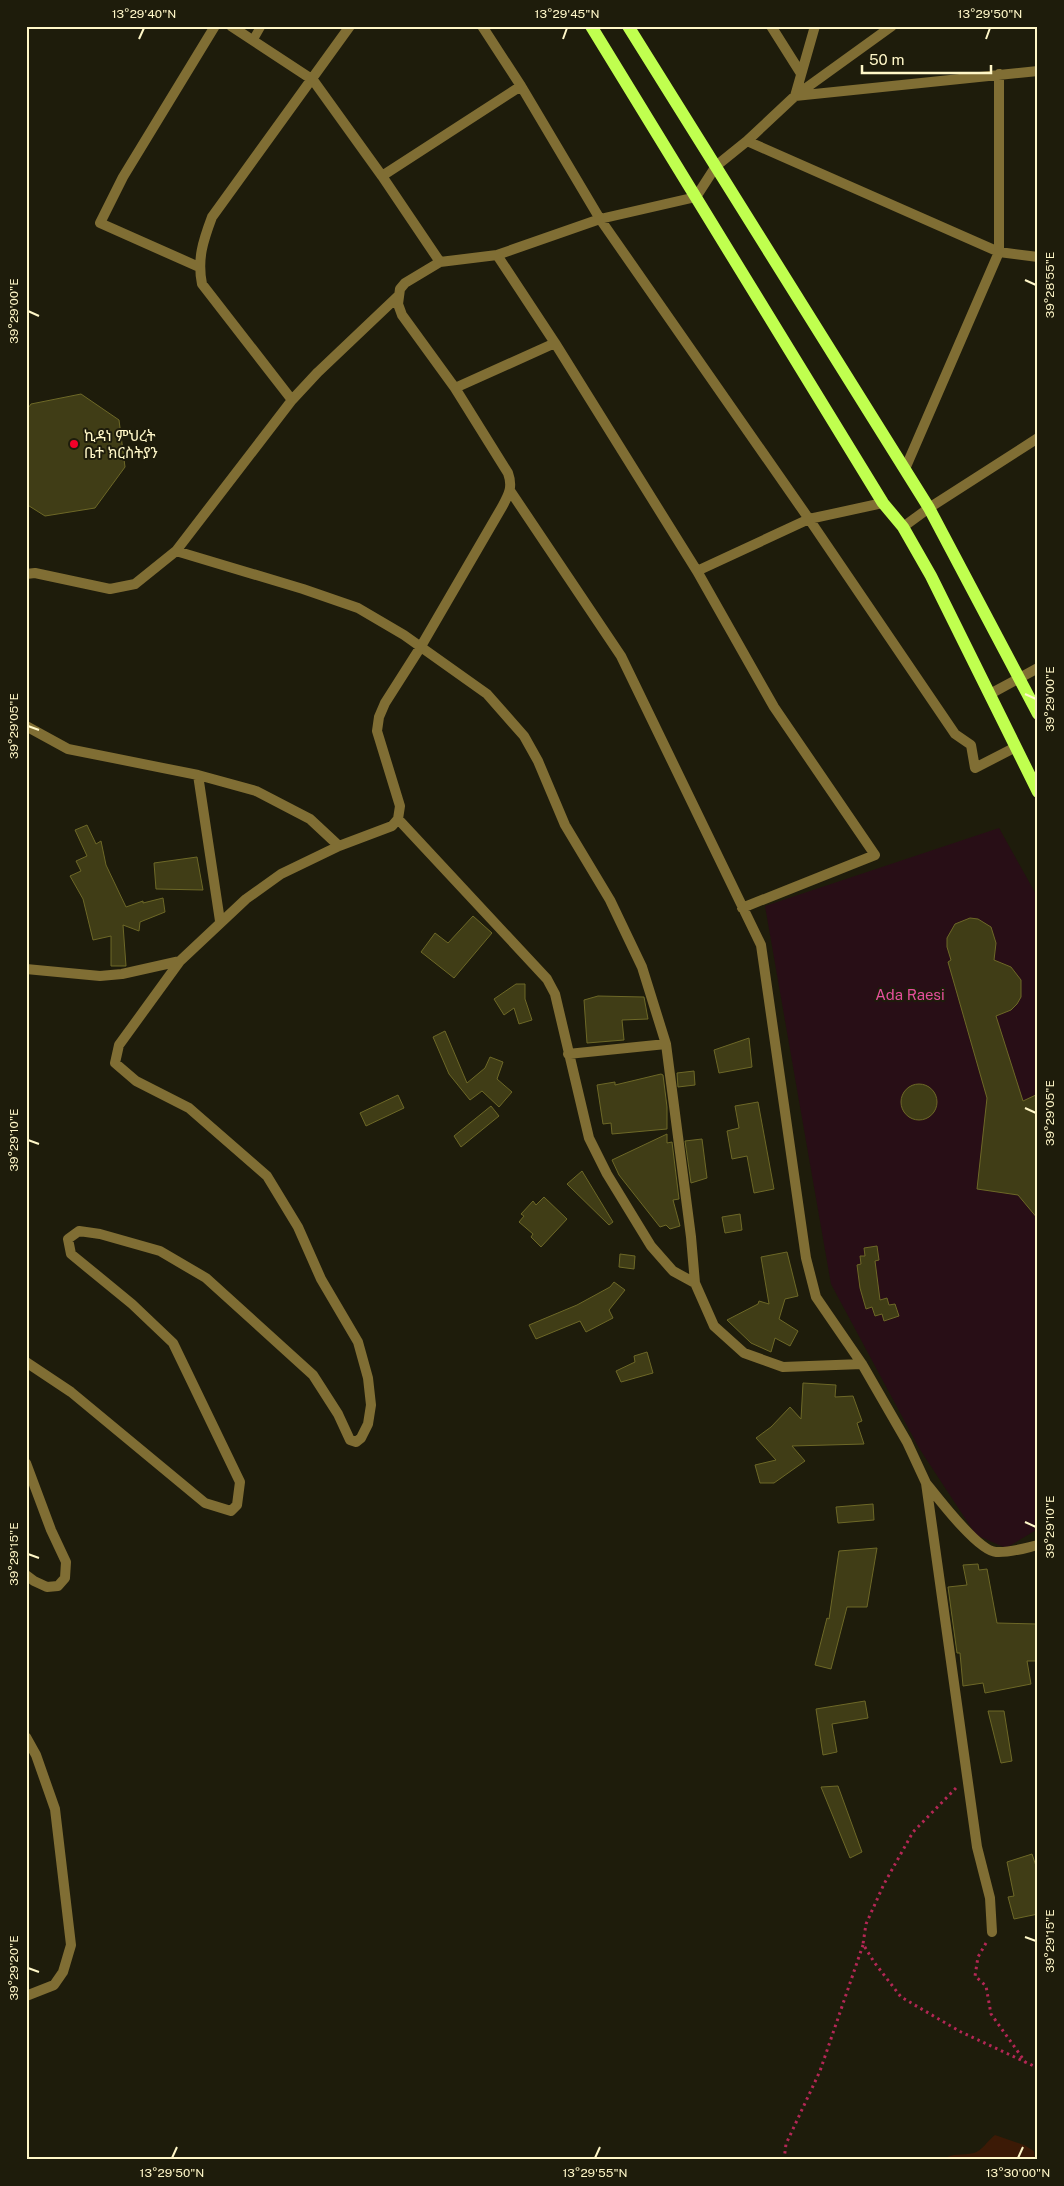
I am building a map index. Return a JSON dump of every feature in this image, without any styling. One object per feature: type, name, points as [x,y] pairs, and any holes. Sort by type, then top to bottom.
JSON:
[{"type":"main road","points":[[591,26],[883,503],[903,528],[931,576],[1038,792]]},
{"type":"main road","points":[[628,26],[929,508],[1038,714]]},
{"type":"street","points":[[199,267],[100,223],[123,177],[215,26]]},
{"type":"street","points":[[231,26],[313,80],[382,176],[440,262]]},
{"type":"street","points":[[292,400],[202,284],[199,267],[204,241],[212,218],[350,26]]},
{"type":"street","points":[[482,26],[521,86],[600,219],[809,519],[955,734],[971,745],[975,768],[1016,747]]},
{"type":"street","points":[[770,26],[800,72]]},
{"type":"street","points":[[795,96],[800,72],[815,26]]},
{"type":"street","points":[[26,1362],[71,1392],[205,1503],[231,1511],[237,1504],[240,1482],[174,1343],[132,1304],[71,1254],[68,1239],[79,1232],[100,1234],[160,1251],[206,1278],[313,1375],[338,1414],[350,1440],[356,1442],[360,1438],[368,1424],[371,1404],[368,1378],[358,1342],[321,1279],[298,1227],[267,1176],[189,1108],[136,1080],[115,1063],[119,1044],[180,961],[220,921],[246,899],[281,874],[339,846],[392,826],[398,819],[400,806],[377,731],[385,703],[420,648],[511,492],[512,483],[508,473],[455,388],[402,315],[398,304],[400,289],[405,283],[440,262],[497,255],[600,219],[696,197],[716,166],[747,141],[795,96],[892,26]]},
{"type":"street","points":[[795,96],[1038,71]]},
{"type":"street","points":[[905,469],[999,252],[999,74]]},
{"type":"street","points":[[382,176],[521,86]]},
{"type":"street","points":[[747,141],[999,252],[1038,257]]},
{"type":"street","points":[[497,255],[555,343],[697,571],[774,707],[875,855],[742,908]]},
{"type":"street","points":[[26,574],[35,574],[110,590],[135,584],[176,551],[292,400],[318,372],[398,296]]},
{"type":"street","points":[[455,388],[555,343]]},
{"type":"street","points":[[903,528],[929,508],[1038,438]]},
{"type":"street","points":[[511,492],[621,656],[761,944],[804,1248],[816,1297],[862,1364],[907,1442],[926,1483],[970,1536],[994,1553],[1038,1545]]},
{"type":"street","points":[[697,571],[809,519],[883,503]]},
{"type":"street","points":[[176,551],[303,589],[358,608],[404,635],[487,694],[524,736],[538,761],[565,826],[610,900],[642,967],[666,1044],[690,1228],[695,1283],[714,1326],[744,1353],[782,1367],[862,1364]]},
{"type":"street","points":[[990,694],[1038,668]]},
{"type":"street","points":[[26,726],[68,749],[198,775],[256,791],[310,819],[339,846]]},
{"type":"street","points":[[198,775],[220,921]]},
{"type":"street","points":[[398,819],[547,979],[555,994],[589,1138],[607,1174],[651,1246],[673,1271],[695,1283]]},
{"type":"street","points":[[26,969],[100,976],[122,974],[180,961]]},
{"type":"street","points":[[568,1054],[666,1044]]},
{"type":"street","points":[[26,1463],[66,1562],[65,1578],[58,1586],[47,1587],[26,1575]]},
{"type":"street","points":[[926,1483],[976,1847],[990,1898],[992,1932]]},
{"type":"street","points":[[26,1737],[36,1756],[55,1809],[71,1945],[63,1972],[54,1985],[26,1996]]},
{"type":"lane","points":[[253,40],[261,26]]},
{"type":"path","points":[[784,2160],[786,2144],[820,2071],[863,1944],[866,1924],[884,1884],[913,1832],[966,1778]]},
{"type":"path","points":[[992,1932],[978,1957],[975,1976],[986,1986],[992,2014],[1026,2063]]},
{"type":"path","points":[[863,1944],[874,1962],[901,1997],[961,2032],[1038,2068]]},
{"type":"green space","name":"Ada Raesi","points":[[999,828],[1038,898],[1038,1529],[1006,1548],[976,1535],[919,1448],[831,1284],[765,906]]},
{"type":"shaded area","points":[[995,2135],[1024,2145],[1034,2151],[1035,2160],[942,2160],[950,2156],[977,2152]]},
{"type":"building","name":"ኪዳነ ምህረት ቤተ ክርስትያን","points":[[81,394],[119,420],[125,467],[95,508],[45,516],[26,504],[26,411],[31,404]]},
{"type":"building","points":[[87,825],[96,844],[101,841],[106,865],[126,907],[143,901],[143,903],[163,898],[165,912],[140,922],[139,931],[123,925],[126,966],[111,966],[111,936],[93,940],[83,899],[70,876],[81,871],[76,861],[87,856],[75,830]]},
{"type":"building","points":[[197,857],[203,890],[156,889],[154,863]]},
{"type":"building","points":[[473,916],[492,933],[454,978],[421,952],[435,933],[448,943]]},
{"type":"building","points":[[970,918],[978,919],[991,927],[996,943],[994,960],[1011,967],[1021,980],[1021,997],[1017,1004],[1011,1010],[996,1016],[1023,1101],[1038,1094],[1038,1219],[1018,1195],[977,1189],[987,1098],[948,962],[951,960],[947,947],[947,938],[955,924]]},
{"type":"building","points":[[516,984],[525,984],[525,999],[532,1020],[519,1024],[514,1008],[504,1015],[494,999]]},
{"type":"building","points":[[598,996],[644,997],[648,1019],[622,1020],[624,1040],[587,1043],[584,1000]]},
{"type":"building","points":[[445,1031],[467,1083],[485,1068],[490,1057],[503,1062],[497,1079],[512,1092],[499,1107],[482,1091],[470,1100],[449,1074],[433,1037]]},
{"type":"building","points":[[749,1038],[752,1067],[719,1073],[714,1050]]},
{"type":"building","points":[[694,1071],[695,1085],[678,1087],[677,1073]]},
{"type":"building","points":[[663,1075],[667,1107],[667,1129],[612,1134],[611,1123],[603,1124],[597,1085],[615,1082],[615,1085]]},
{"type":"building","points":[[919,1084],[926,1085],[932,1089],[936,1095],[936,1109],[932,1115],[926,1119],[919,1120],[912,1119],[906,1115],[902,1109],[901,1102],[902,1095],[906,1089],[912,1085]]},
{"type":"building","points":[[398,1095],[404,1108],[366,1126],[360,1113]]},
{"type":"building","points":[[758,1102],[774,1189],[754,1193],[747,1156],[732,1159],[727,1131],[739,1128],[735,1106]]},
{"type":"building","points":[[491,1106],[499,1116],[461,1147],[454,1136]]},
{"type":"building","points":[[667,1134],[667,1143],[672,1142],[679,1199],[673,1200],[680,1226],[670,1229],[666,1225],[660,1227],[619,1175],[612,1160]]},
{"type":"building","points":[[702,1139],[707,1178],[691,1183],[685,1141]]},
{"type":"building","points":[[582,1171],[613,1222],[609,1225],[567,1184]]},
{"type":"building","points":[[544,1197],[567,1219],[541,1247],[531,1237],[533,1234],[519,1222],[524,1216],[521,1214],[533,1201],[536,1205]]},
{"type":"building","points":[[740,1214],[742,1230],[725,1233],[722,1217]]},
{"type":"building","points":[[877,1246],[879,1260],[875,1261],[880,1300],[887,1298],[889,1305],[895,1304],[899,1316],[884,1321],[882,1314],[875,1316],[872,1307],[866,1309],[860,1288],[857,1265],[861,1264],[860,1256],[865,1256],[864,1248]]},
{"type":"building","points":[[787,1252],[798,1296],[785,1299],[779,1319],[798,1331],[790,1346],[775,1338],[771,1352],[751,1343],[727,1320],[758,1304],[759,1301],[769,1304],[761,1257]]},
{"type":"building","points":[[620,1254],[635,1256],[634,1269],[619,1267]]},
{"type":"building","points":[[614,1282],[625,1290],[609,1310],[613,1318],[586,1332],[580,1321],[536,1339],[529,1325],[577,1305],[610,1287]]},
{"type":"building","points":[[647,1352],[653,1373],[621,1382],[616,1371],[635,1362],[634,1356]]},
{"type":"building","points":[[803,1383],[836,1385],[835,1397],[853,1396],[862,1421],[857,1423],[864,1444],[792,1446],[805,1461],[774,1483],[760,1483],[755,1465],[776,1460],[756,1438],[771,1427],[790,1407],[801,1419]]},
{"type":"building","points":[[873,1504],[874,1520],[838,1523],[836,1507]]},
{"type":"building","points":[[877,1548],[867,1607],[847,1607],[831,1669],[815,1665],[827,1618],[829,1619],[839,1551]]},
{"type":"building","points":[[978,1564],[979,1570],[987,1569],[997,1623],[1037,1624],[1036,1661],[1027,1661],[1031,1684],[985,1693],[983,1683],[963,1686],[960,1653],[957,1653],[948,1587],[967,1585],[963,1565]]},
{"type":"building","points":[[865,1701],[868,1718],[832,1724],[837,1752],[823,1755],[816,1709]]},
{"type":"building","points":[[988,1711],[1004,1711],[1012,1761],[1001,1763]]},
{"type":"building","points":[[838,1786],[862,1852],[850,1858],[821,1787]]},
{"type":"building","points":[[1032,1854],[1038,1872],[1038,1914],[1014,1919],[1008,1897],[1014,1896],[1007,1862]]},
{"type":"place","name":"ኪዳነ ምህረት ቤተ ክርስትያን","points":[[74,444]]}]
